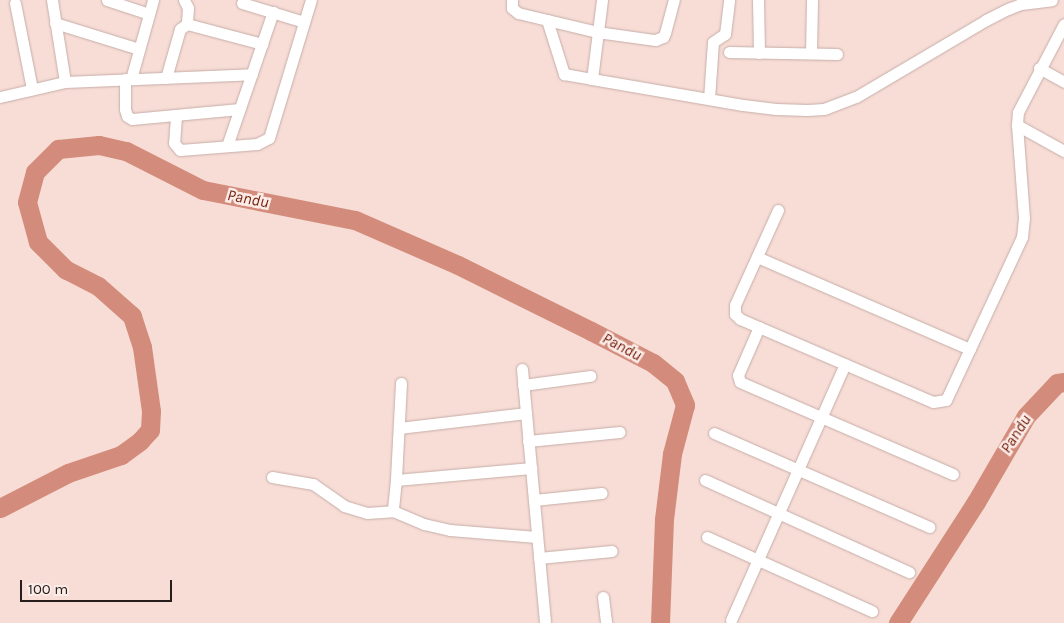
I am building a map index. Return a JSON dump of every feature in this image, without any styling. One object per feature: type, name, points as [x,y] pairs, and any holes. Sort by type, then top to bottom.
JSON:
[{"type":"street","points":[[52,0],[66,82]]},
{"type":"street","points":[[107,0],[149,14]]},
{"type":"street","points":[[153,0],[128,79],[127,116],[138,120],[240,109]]},
{"type":"street","points":[[184,0],[188,8],[187,24]]},
{"type":"street","points":[[176,116],[174,143],[180,150],[257,144],[269,138],[311,0]]},
{"type":"street","points":[[512,0],[514,11],[547,20],[597,32],[659,40],[665,33],[674,0]]},
{"type":"street","points":[[592,79],[602,0]]},
{"type":"street","points":[[709,99],[713,42],[725,34],[728,0]]},
{"type":"street","points":[[758,0],[759,52]]},
{"type":"street","points":[[811,53],[812,0]]},
{"type":"street","points":[[547,20],[564,74],[776,110],[824,109],[856,97],[883,83],[993,16],[1021,4],[1052,0]]},
{"type":"street","points":[[15,3],[32,89]]},
{"type":"street","points":[[242,3],[304,22]]},
{"type":"street","points":[[227,146],[272,12]]},
{"type":"street","points":[[55,23],[139,49]]},
{"type":"street","points":[[187,24],[262,44]]},
{"type":"street","points":[[166,78],[180,29],[187,24]]},
{"type":"street","points":[[778,210],[734,309],[740,318],[939,403],[950,394],[1024,229],[1023,187],[1017,125],[1022,102],[1064,24]]},
{"type":"street","points":[[729,52],[837,54]]},
{"type":"street","points":[[1039,68],[1064,82]]},
{"type":"street","points":[[0,97],[66,82],[252,74]]},
{"type":"street","points":[[1017,125],[1064,151]]},
{"type":"street","points":[[757,257],[970,349]]},
{"type":"street","points":[[759,327],[738,374],[740,382],[953,474]]},
{"type":"street","points":[[731,620],[845,364]]},
{"type":"street","points":[[522,369],[545,623]]},
{"type":"street","points":[[523,384],[590,376]]},
{"type":"street","points":[[393,511],[401,383]]},
{"type":"street","points":[[398,428],[526,413]]},
{"type":"street","points":[[528,441],[620,432]]},
{"type":"street","points":[[714,432],[929,527]]},
{"type":"street","points":[[396,480],[531,468]]},
{"type":"street","points":[[272,477],[313,484],[344,506],[368,513],[393,511],[436,528],[537,537]]},
{"type":"street","points":[[705,480],[909,572]]},
{"type":"street","points":[[534,500],[602,493]]},
{"type":"street","points":[[707,537],[872,611]]},
{"type":"street","points":[[539,558],[612,551]]},
{"type":"street","points":[[603,597],[606,623]]},
{"type":"waterway","name":"Pandu","points":[[0,508],[68,473],[121,455],[140,441],[150,430],[151,411],[142,347],[132,316],[98,286],[66,270],[38,242],[27,202],[35,172],[58,149],[99,145],[126,151],[203,190],[355,220],[458,265],[591,331],[653,363],[675,381],[685,405],[672,454],[664,519],[660,623]]},
{"type":"waterway","name":"Pandu","points":[[898,623],[976,502],[1026,416],[1057,383],[1064,382]]}]
